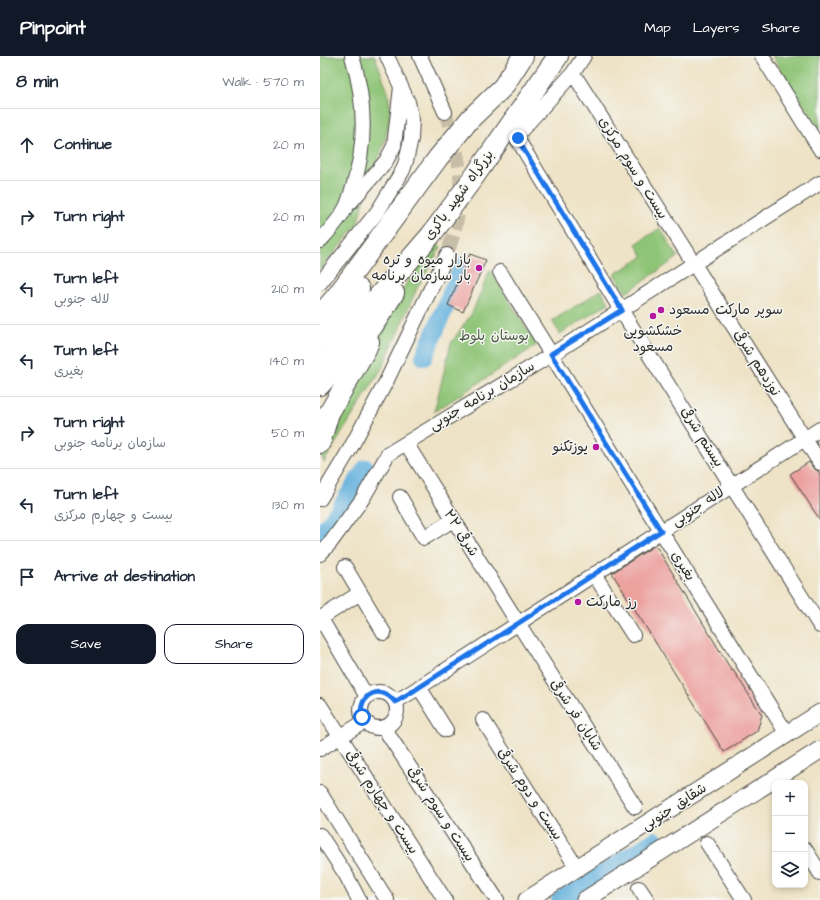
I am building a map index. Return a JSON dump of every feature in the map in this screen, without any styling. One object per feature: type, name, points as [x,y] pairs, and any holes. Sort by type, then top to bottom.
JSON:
[{"type":"highway","points":[[320,339],[348,305],[503,87],[523,56]]},
{"type":"highway","name":"بزرگراه شهید باکری","points":[[320,364],[424,244],[474,177],[558,56]]},
{"type":"highway","points":[[320,315],[336,297],[438,158],[470,119],[503,87]]},
{"type":"highway","points":[[320,444],[323,413],[330,389],[340,372],[373,326],[424,244]]},
{"type":"highway","points":[[320,385],[373,326]]},
{"type":"main road","name":"شقایق جنوبی","points":[[527,900],[820,713]]},
{"type":"main road","points":[[584,900],[820,750]]},
{"type":"street","points":[[346,207],[356,177],[363,141],[361,96],[352,56]]},
{"type":"street","points":[[320,283],[378,211],[403,170],[411,139],[412,120],[408,102],[388,56]]},
{"type":"street","points":[[420,56],[445,112]]},
{"type":"street","name":"بیستم شرقی","points":[[584,56],[573,73],[518,134],[518,140],[622,310],[820,626]]},
{"type":"street","points":[[762,56],[820,149]]},
{"type":"street","name":"بیست و سوم مرکزی","points":[[573,73],[694,264]]},
{"type":"street","points":[[320,241],[346,207],[386,161],[392,150],[397,129],[401,86]]},
{"type":"street","name":"سازمان برنامه جنوبی","points":[[320,554],[331,542],[363,498],[388,454],[622,310],[820,182]]},
{"type":"street","points":[[320,499],[350,449],[386,382],[447,254]]},
{"type":"street","name":"نوزدهم شرقی","points":[[694,264],[820,463]]},
{"type":"street","name":"بغیری","points":[[500,272],[787,734]]},
{"type":"street","name":"لاله جنوبی","points":[[395,702],[820,429]]},
{"type":"street","name":"۲۲ شرقی","points":[[406,443],[518,623]]},
{"type":"street","points":[[400,496],[424,538],[453,520]]},
{"type":"street","points":[[345,567],[384,633]]},
{"type":"street","points":[[594,574],[633,635]]},
{"type":"street","points":[[360,593],[320,617],[366,697]]},
{"type":"street","name":"شایان فر شرقی","points":[[518,623],[635,807]]},
{"type":"street","points":[[419,687],[446,730]]},
{"type":"street","points":[[376,692],[382,692],[392,697],[395,702],[397,712],[396,718],[384,728],[373,728],[364,722],[360,712],[361,706],[366,697],[376,692]]},
{"type":"street","name":"بیست و چهارم شرقی","points":[[320,705],[445,900]]},
{"type":"street","name":"بیست و دوم شرقی","points":[[483,720],[578,868]]},
{"type":"street","points":[[320,749],[364,722]]},
{"type":"street","name":"بیست و سوم شرقی","points":[[384,728],[497,900]]},
{"type":"street","points":[[320,793],[387,900]]},
{"type":"street","points":[[320,835],[346,875],[359,900]]},
{"type":"street","points":[[707,843],[744,900]]},
{"type":"street","points":[[807,852],[820,873]]},
{"type":"street","points":[[639,888],[647,900]]},
{"type":"green space","points":[[320,56],[375,56],[388,92],[390,108],[388,128],[383,147],[374,169],[357,225],[320,270]]},
{"type":"green space","points":[[772,56],[820,56],[820,130]]},
{"type":"green space","points":[[660,228],[677,258],[626,293],[614,274],[643,257],[636,244]]},
{"type":"green space","points":[[435,243],[441,247],[418,286],[382,368],[324,462],[320,453],[331,416],[392,304]]},
{"type":"green space","name":"بوستان بلوط","points":[[490,270],[537,345],[434,412],[451,343],[472,313]]},
{"type":"green space","points":[[601,290],[609,303],[560,334],[552,321]]},
{"type":"building","points":[[470,254],[486,260],[463,312],[448,305]]},
{"type":"building","points":[[809,462],[820,474],[820,520],[790,474]]},
{"type":"building","points":[[654,546],[658,549],[732,671],[733,670],[762,715],[757,731],[724,752],[612,573]]},
{"type":"waterway","points":[[424,357],[463,265]]},
{"type":"waterway","points":[[320,536],[366,468]]},
{"type":"waterway","points":[[560,900],[655,840]]},
{"type":"tunnel","points":[[445,112],[457,154],[461,186],[457,219],[447,255]]},
{"type":"place","name":"بازار میوه و تره بار سازمان برنامه","points":[[479,268]]},
{"type":"place","name":"سوپر مارکت مسعود","points":[[661,310]]},
{"type":"place","name":"خشکشویی مسعود","points":[[653,316]]},
{"type":"place","name":"یوزتکنو","points":[[596,447]]},
{"type":"place","name":"رز مارکت","points":[[578,602]]},
{"type":"route","points":[[362,717],[360,712],[361,706],[366,697],[376,692],[382,692],[392,697],[395,702],[661,531],[551,354],[622,310],[518,138]]}]
